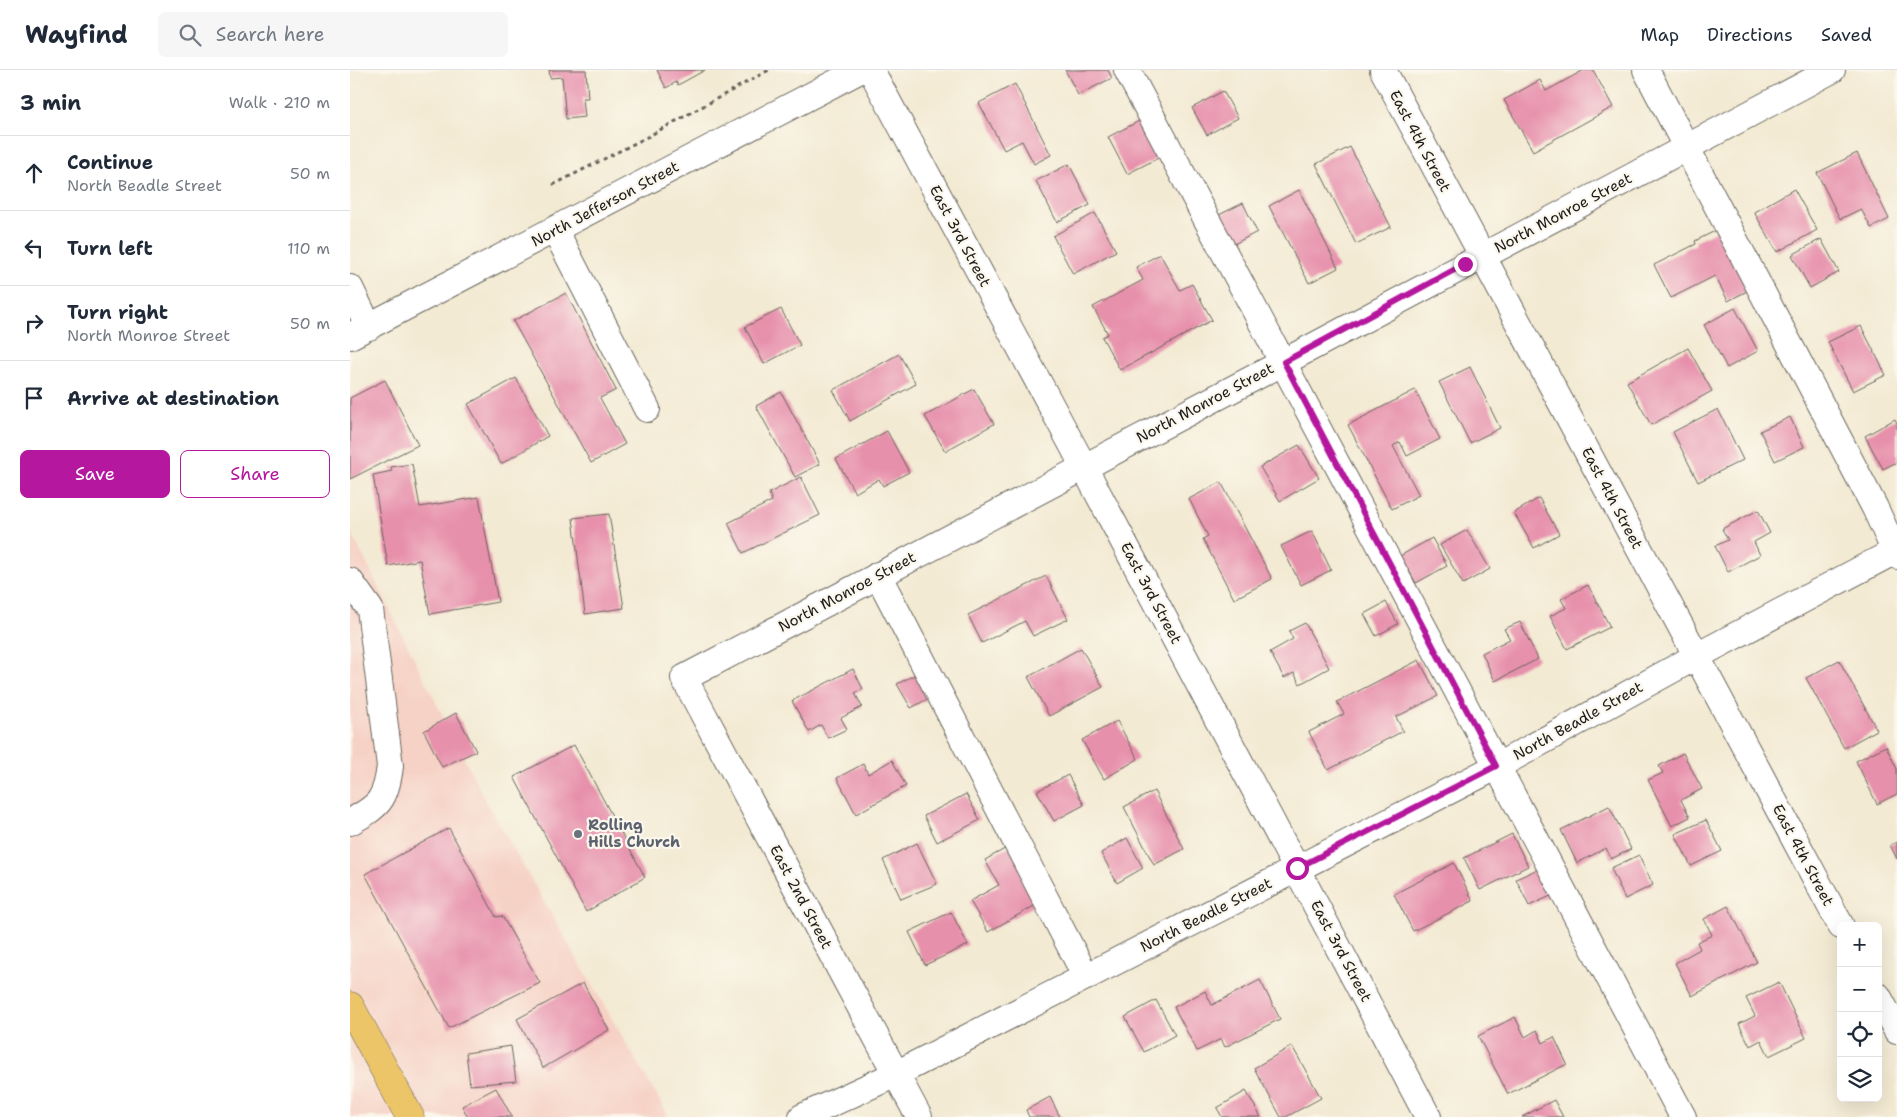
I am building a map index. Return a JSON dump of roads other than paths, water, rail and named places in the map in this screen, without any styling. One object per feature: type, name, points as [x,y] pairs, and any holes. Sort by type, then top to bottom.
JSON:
[{"type":"main road","points":[[350,1006],[410,1117]]},
{"type":"street","name":"North Jefferson Street","points":[[359,332],[860,70]]},
{"type":"street","name":"East 3rd Street","points":[[871,70],[1084,467],[1428,1117]]},
{"type":"street","points":[[1127,70],[1684,1117]]},
{"type":"street","name":"East 4th Street","points":[[1383,70],[1839,922]]},
{"type":"street","points":[[1646,70],[1875,508],[1896,553]]},
{"type":"street","name":"North Monroe Street","points":[[684,678],[1284,362],[1832,70]]},
{"type":"street","points":[[555,230],[647,409]]},
{"type":"street","points":[[350,288],[359,332]]},
{"type":"street","name":"North Beadle Street","points":[[802,1117],[896,1074],[1496,766],[1697,656],[1896,553]]},
{"type":"street","points":[[878,575],[1086,977]]},
{"type":"street","points":[[350,581],[370,609],[390,766],[387,789],[374,809],[350,822]]},
{"type":"street","name":"East 2nd Street","points":[[684,678],[919,1117]]},
{"type":"street","points":[[1882,1003],[1897,1031]]},
{"type":"place","name":"Rolling Hills Church","points":[[578,834]]}]
